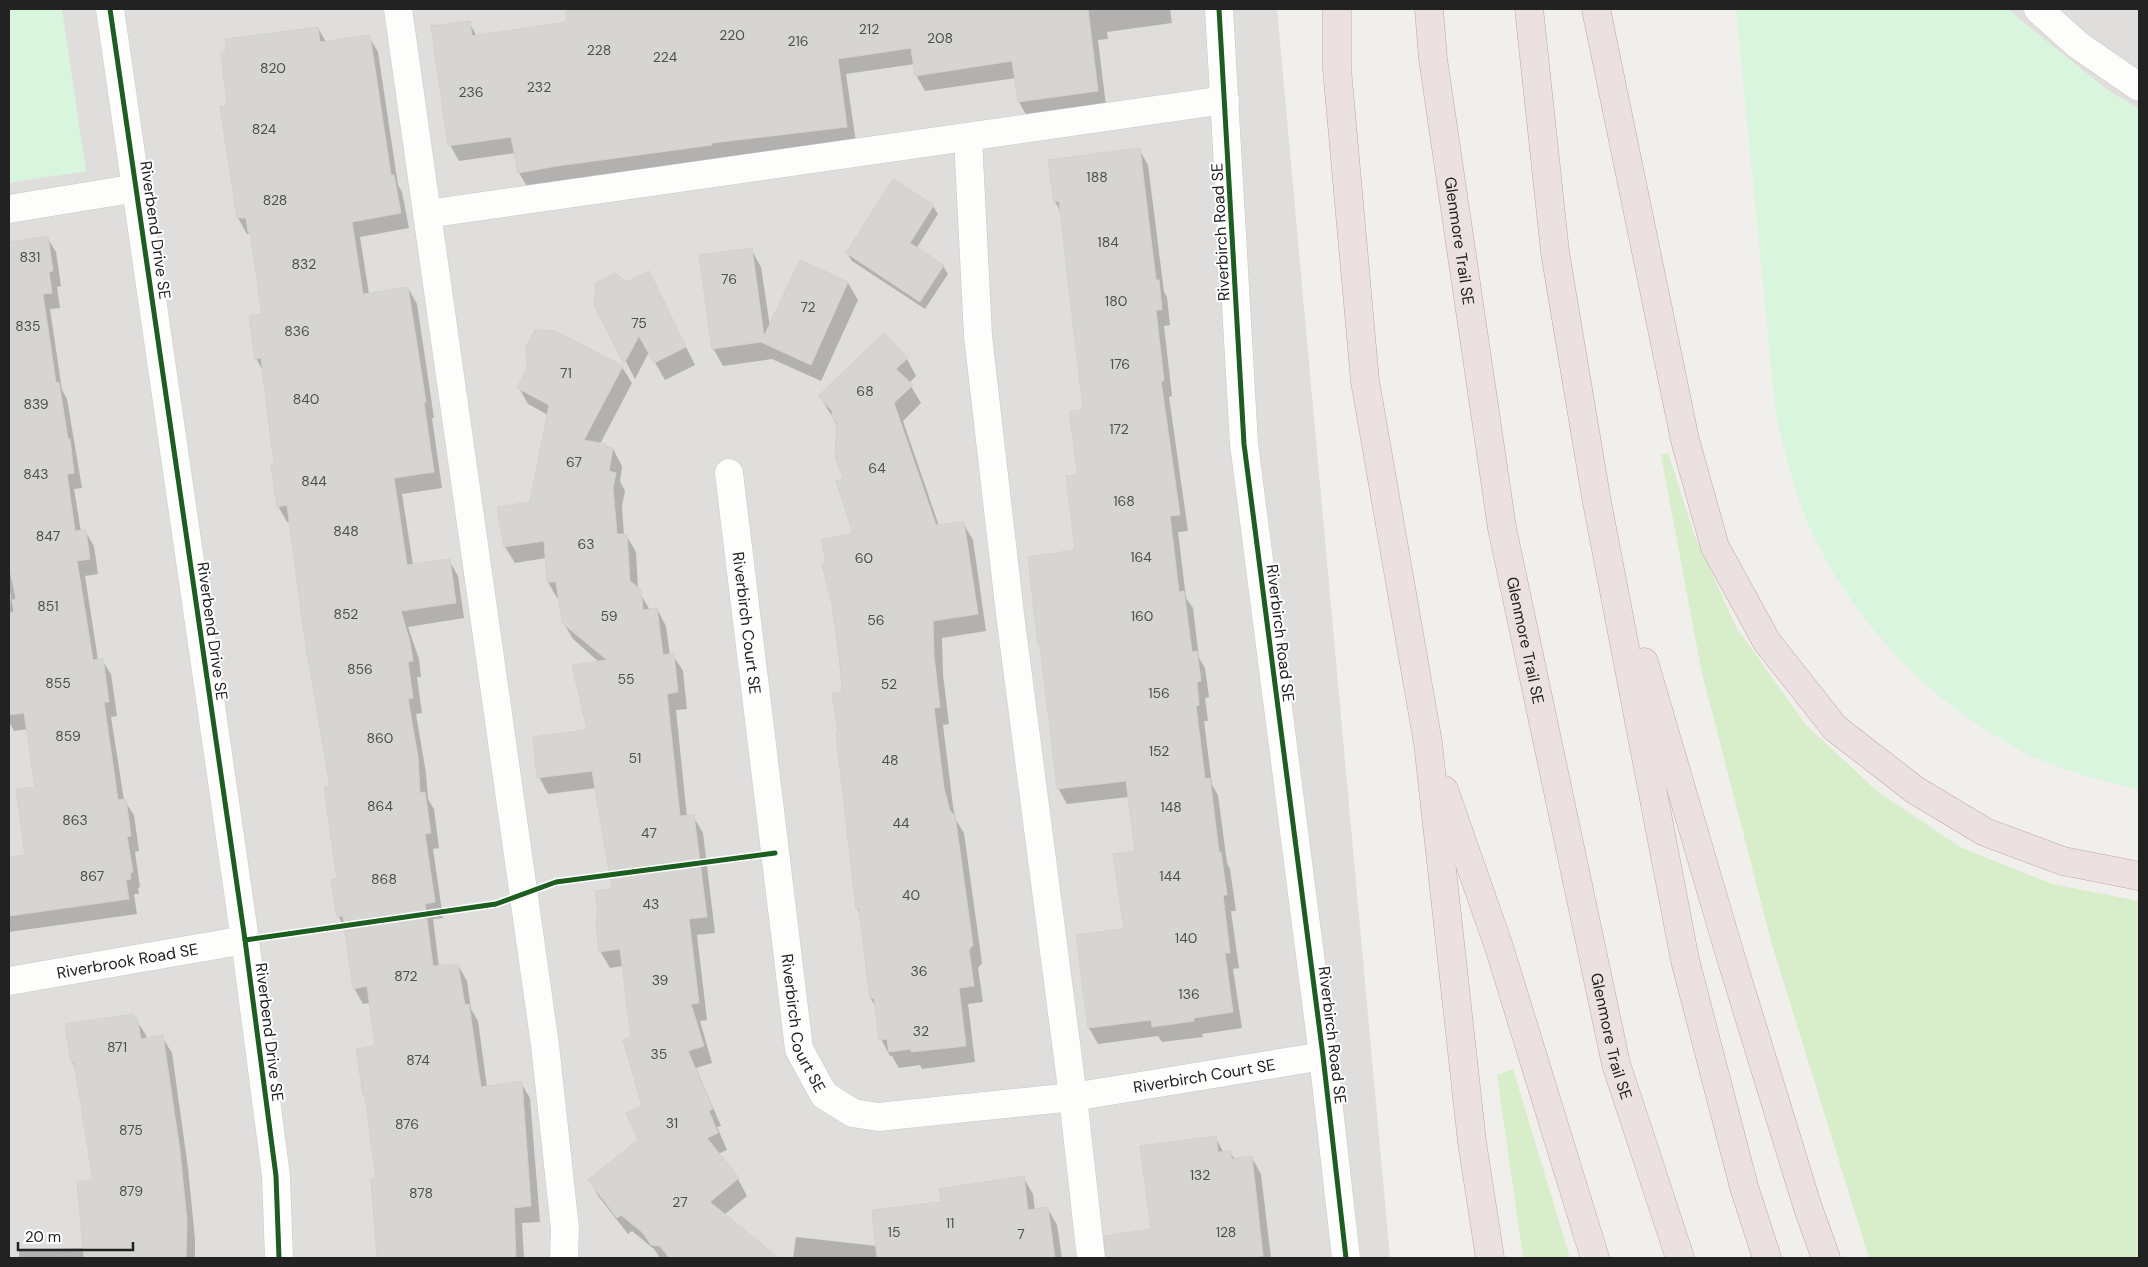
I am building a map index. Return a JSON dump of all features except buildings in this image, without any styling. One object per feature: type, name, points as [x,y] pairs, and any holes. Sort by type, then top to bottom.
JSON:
[{"type":"highway","points":[[1337,9],[1337,69],[1365,381],[1428,743],[1472,1142],[1490,1258]]},
{"type":"highway","name":"Glenmore Trail SE","points":[[1430,9],[1433,59],[1502,528],[1616,1064],[1680,1258]]},
{"type":"highway","points":[[1529,9],[1555,252],[1596,497],[1685,960],[1744,1187],[1767,1258]]},
{"type":"highway","points":[[1596,9],[1685,440],[1715,547],[1767,642],[1835,728],[1915,790],[1985,832],[2063,861],[2139,876]]},
{"type":"highway","points":[[1596,497],[1728,948],[1807,1205],[1826,1258]]},
{"type":"highway","points":[[1428,743],[1499,948],[1595,1258]]},
{"type":"street","name":"Riverbend Drive SE","points":[[110,9],[245,940],[276,1176],[279,1258]]},
{"type":"street","points":[[398,9],[545,1045],[565,1229],[564,1258]]},
{"type":"street","name":"Riverbirch Road SE","points":[[1220,9],[1244,444],[1323,1056],[1346,1258]]},
{"type":"street","points":[[2038,9],[2078,45],[2139,87]]},
{"type":"street","points":[[427,214],[1225,100]]},
{"type":"street","points":[[968,138],[978,336],[1010,614],[1073,1097],[1091,1258]]},
{"type":"street","points":[[9,209],[137,188]]},
{"type":"street","name":"Riverbirch Court SE","points":[[729,473],[799,1049],[809,1071],[824,1095],[853,1113],[878,1117],[1073,1097],[1323,1056]]},
{"type":"street","name":"Riverbrook Road SE","points":[[9,981],[245,940]]},
{"type":"shaded area","points":[[9,9],[1277,9],[1390,1258],[9,1258]]},
{"type":"shaded area","points":[[2009,9],[2139,9],[2139,108],[2110,92]]},
{"type":"green space","points":[[9,9],[62,9],[86,171],[9,183]]},
{"type":"green space","points":[[1736,9],[2009,9],[2110,92],[2139,108],[2139,790],[2052,765],[2024,753],[1965,715],[1916,675],[1873,629],[1853,603],[1820,549],[1799,501],[1776,416]]},
{"type":"green space","points":[[1668,453],[1694,534],[1736,627],[1806,725],[1878,792],[1960,847],[2052,884],[2139,901],[2139,1258],[1869,1258],[1771,941],[1701,669],[1661,455]]},
{"type":"green space","points":[[1513,1069],[1570,1258],[1523,1258],[1497,1075]]},
{"type":"cycle path","points":[[110,9],[245,940],[276,1176],[279,1258]]},
{"type":"cycle path","points":[[1219,9],[1244,444],[1323,1056],[1346,1258]]},
{"type":"cycle path","points":[[245,940],[496,904],[556,882],[775,853]]}]
